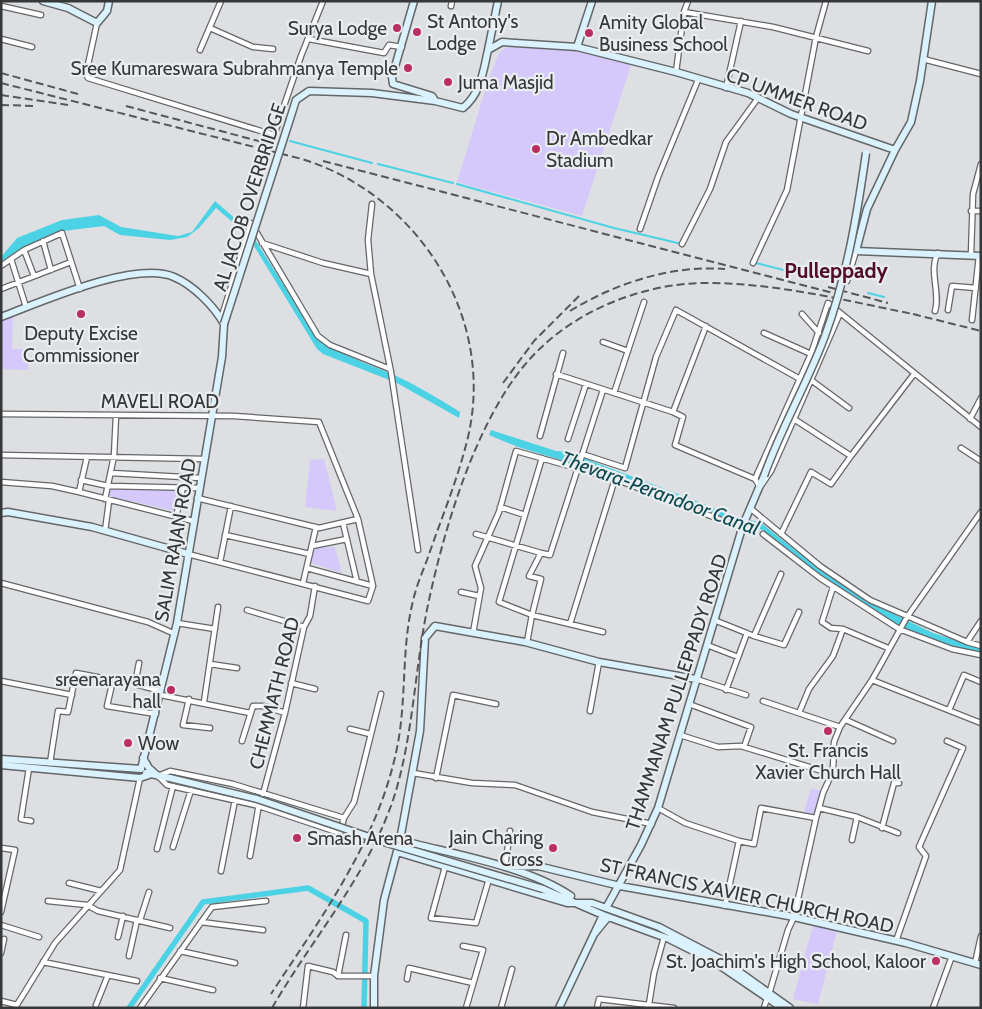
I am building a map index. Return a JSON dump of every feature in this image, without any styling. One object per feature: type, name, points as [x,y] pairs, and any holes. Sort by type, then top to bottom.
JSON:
[{"type":"main road","points":[[43,1],[68,8],[97,23],[107,11],[109,1]]},
{"type":"main road","points":[[414,1],[392,77],[393,84],[432,96],[435,101],[463,108],[473,100],[480,87],[498,1]]},
{"type":"main road","points":[[577,47],[592,1]]},
{"type":"main road","points":[[932,1],[911,122],[895,150],[867,209],[856,251],[970,254],[980,256]]},
{"type":"main road","name":"CP UMMER ROAD","points":[[488,50],[502,42],[577,47],[676,72],[758,98],[800,117],[895,150]]},
{"type":"main road","name":"AL JACOB OVERBRIDGE","points":[[222,322],[296,100],[309,91],[324,90],[372,93],[435,101]]},
{"type":"main road","points":[[863,139],[866,153]]},
{"type":"main road","points":[[866,153],[872,142]]},
{"type":"main road","name":"THAMMANAM PULLEPPADY ROAD","points":[[609,909],[652,824],[746,517],[813,366],[840,294],[856,222],[866,153]]},
{"type":"main road","points":[[1,317],[80,289],[125,276],[145,273],[167,275],[189,286],[222,322]]},
{"type":"main road","name":"SALIM RAJAN ROAD","points":[[141,769],[177,623],[222,357],[222,322]]},
{"type":"main road","points":[[1,513],[8,512],[105,531],[188,554]]},
{"type":"main road","points":[[374,1008],[372,976],[384,900],[400,840],[420,731],[425,638],[435,626],[527,642],[599,662],[696,679]]},
{"type":"main road","points":[[143,758],[149,768],[158,776]]},
{"type":"main road","points":[[1,759],[141,769],[149,775]]},
{"type":"main road","points":[[1,765],[140,778],[149,775],[158,776],[257,799],[387,843],[566,897],[605,916],[664,937],[713,961],[790,1008]]},
{"type":"main road","points":[[400,840],[505,867],[549,884],[570,895],[576,902]]},
{"type":"main road","points":[[397,852],[567,903],[592,903],[659,927],[707,951],[782,1008]]},
{"type":"main road","points":[[487,878],[489,864]]},
{"type":"main road","name":"ST FRANCIS XAVIER CHURCH ROAD","points":[[505,867],[538,866],[618,889],[794,917],[896,941],[978,964]]},
{"type":"main road","points":[[559,1008],[594,934],[605,916]]},
{"type":"street","points":[[200,50],[221,1]]},
{"type":"street","points":[[97,23],[86,74],[88,78],[274,135],[301,56],[323,1]]},
{"type":"street","points":[[676,72],[684,12],[688,1]]},
{"type":"street","points":[[753,263],[772,227],[787,190],[816,37],[826,1]]},
{"type":"street","points":[[1,6],[40,15]]},
{"type":"street","points":[[684,12],[742,21],[868,50]]},
{"type":"street","points":[[726,88],[742,21]]},
{"type":"street","points":[[210,28],[253,47],[273,49]]},
{"type":"street","points":[[1,39],[32,47]]},
{"type":"street","points":[[309,39],[384,53],[389,45],[402,47]]},
{"type":"street","points":[[923,59],[981,74]]},
{"type":"street","points":[[640,229],[658,177],[698,80]]},
{"type":"street","points":[[682,244],[710,190],[726,142],[758,98]]},
{"type":"street","points":[[970,254],[973,194],[981,164]]},
{"type":"street","points":[[372,204],[368,240],[371,274],[391,370],[418,550]]},
{"type":"street","points":[[972,211],[981,210]]},
{"type":"street","points":[[222,322],[250,223],[318,336],[330,345],[391,370]]},
{"type":"street","points":[[1,266],[24,250],[62,233],[80,289]]},
{"type":"street","points":[[43,241],[51,270]]},
{"type":"street","points":[[262,242],[323,263],[371,274]]},
{"type":"street","points":[[24,250],[34,276]]},
{"type":"street","points":[[847,281],[856,251]]},
{"type":"street","points":[[935,311],[938,303],[935,278],[938,254]]},
{"type":"street","points":[[972,320],[980,256]]},
{"type":"street","points":[[11,259],[26,307]]},
{"type":"street","points":[[2,287],[71,262]]},
{"type":"street","points":[[948,310],[952,286],[976,288]]},
{"type":"street","points":[[614,393],[644,302]]},
{"type":"street","points":[[755,479],[811,354],[828,303],[981,427]]},
{"type":"street","points":[[582,455],[625,468],[656,357],[676,310],[800,379]]},
{"type":"street","points":[[556,374],[673,412],[683,417],[675,445],[755,479],[760,487],[771,471],[840,313]]},
{"type":"street","points":[[802,314],[819,332]]},
{"type":"street","points":[[673,412],[706,326]]},
{"type":"street","points":[[764,333],[811,354]]},
{"type":"street","points":[[603,342],[628,351]]},
{"type":"street","points":[[540,436],[563,353]]},
{"type":"street","points":[[781,534],[812,472],[831,484],[914,374]]},
{"type":"street","points":[[812,380],[848,408]]},
{"type":"street","points":[[568,439],[586,384]]},
{"type":"street","points":[[476,534],[516,547],[550,555],[603,390]]},
{"type":"street","points":[[970,419],[981,398]]},
{"type":"street","name":"MAVELI ROAD","points":[[1,414],[212,416],[319,422],[358,519]]},
{"type":"street","points":[[105,531],[108,486],[114,456],[116,416]]},
{"type":"street","points":[[794,418],[851,456]]},
{"type":"street","points":[[961,448],[981,461]]},
{"type":"street","points":[[473,633],[481,588],[475,566],[500,508],[516,451],[578,466],[743,526]]},
{"type":"street","points":[[1,455],[204,459]]},
{"type":"street","points":[[78,492],[87,457]]},
{"type":"street","points":[[542,458],[499,602],[532,616],[603,632]]},
{"type":"street","points":[[111,473],[201,478]]},
{"type":"street","points":[[570,624],[615,479]]},
{"type":"street","points":[[82,480],[108,486],[199,488]]},
{"type":"street","points":[[1,482],[42,485],[78,492],[193,521]]},
{"type":"street","points":[[176,516],[182,487]]},
{"type":"street","points":[[188,554],[368,601],[373,586],[358,519],[316,527],[197,498]]},
{"type":"street","points":[[220,562],[231,506]]},
{"type":"street","points":[[500,508],[525,515]]},
{"type":"street","points":[[750,508],[820,566],[870,600],[906,618],[981,646]]},
{"type":"street","points":[[764,1008],[794,917],[816,818],[832,774],[834,742],[840,727],[872,680],[906,618],[961,543],[981,512]]},
{"type":"street","points":[[343,523],[357,582]]},
{"type":"street","points":[[303,583],[316,527]]},
{"type":"street","points":[[763,534],[833,587],[900,628],[952,649],[981,655]]},
{"type":"street","points":[[225,535],[310,554]]},
{"type":"street","points":[[312,546],[347,539]]},
{"type":"street","points":[[527,642],[540,579],[529,576],[541,553]]},
{"type":"street","points":[[307,568],[373,586]]},
{"type":"street","points":[[754,636],[781,574]]},
{"type":"street","points":[[1,583],[148,622],[175,634]]},
{"type":"street","name":"CHEMMATH ROAD","points":[[250,856],[259,806],[285,713],[304,627],[310,616],[315,586]]},
{"type":"street","points":[[833,587],[822,622],[831,628],[843,629],[888,648]]},
{"type":"street","points":[[461,592],[480,596]]},
{"type":"street","points":[[204,702],[218,607]]},
{"type":"street","points":[[247,610],[304,627]]},
{"type":"street","points":[[714,620],[754,636],[784,645],[799,612]]},
{"type":"street","points":[[967,642],[981,622]]},
{"type":"street","points":[[177,623],[215,629]]},
{"type":"street","points":[[799,713],[809,689],[833,656],[843,629]]},
{"type":"street","points":[[726,690],[747,633]]},
{"type":"street","points":[[707,645],[738,657]]},
{"type":"street","points":[[590,711],[599,662]]},
{"type":"street","points":[[139,664],[134,684],[161,693],[250,713]]},
{"type":"street","points":[[210,664],[237,668]]},
{"type":"street","points":[[50,764],[58,711],[68,712],[76,673],[113,680],[107,706],[156,714]]},
{"type":"street","points":[[948,710],[964,675],[981,682]]},
{"type":"street","points":[[696,679],[746,695]]},
{"type":"street","points":[[872,680],[981,723]]},
{"type":"street","points":[[1,681],[72,695]]},
{"type":"street","points":[[291,683],[315,689]]},
{"type":"street","points":[[344,818],[263,793],[170,771],[158,776],[168,785],[259,806],[340,833],[344,818],[354,802],[380,694]]},
{"type":"street","points":[[436,778],[453,695],[496,704]]},
{"type":"street","points":[[188,699],[183,725],[210,728]]},
{"type":"street","points":[[762,701],[840,727]]},
{"type":"street","points":[[689,704],[751,726],[744,747]]},
{"type":"street","points":[[242,741],[253,706],[258,705],[285,713]]},
{"type":"street","points":[[846,720],[893,741]]},
{"type":"street","points":[[350,729],[370,734]]},
{"type":"street","points":[[680,735],[718,747],[744,747],[832,774]]},
{"type":"street","points":[[896,941],[926,856],[920,847],[963,748],[947,741]]},
{"type":"street","points":[[29,768],[21,819],[31,821]]},
{"type":"street","points":[[413,774],[472,783],[515,785],[592,812],[652,824]]},
{"type":"street","points":[[1,1001],[16,1006],[55,943],[87,905],[116,876],[123,863],[140,778]]},
{"type":"street","points":[[882,828],[894,783],[899,783]]},
{"type":"street","points":[[157,849],[173,786]]},
{"type":"street","points":[[173,847],[191,790]]},
{"type":"street","points":[[221,870],[235,800]]},
{"type":"street","points":[[658,808],[685,823],[754,844],[761,808],[816,818]]},
{"type":"street","points":[[819,808],[857,817],[898,834]]},
{"type":"street","points":[[852,840],[857,817]]},
{"type":"street","points":[[505,867],[510,831]]},
{"type":"street","points":[[724,906],[739,841]]},
{"type":"street","points":[[1,848],[15,850],[1,912]]},
{"type":"street","points":[[445,867],[431,918],[476,923],[487,878]]},
{"type":"street","points":[[69,883],[101,891]]},
{"type":"street","points":[[129,956],[149,892]]},
{"type":"street","points":[[48,901],[87,905],[98,910],[170,928]]},
{"type":"street","points":[[140,1008],[212,907],[266,901]]},
{"type":"street","points":[[118,937],[122,916]]},
{"type":"street","points":[[201,922],[263,930]]},
{"type":"street","points":[[1,925],[39,937]]},
{"type":"street","points":[[338,976],[346,935]]},
{"type":"street","points":[[978,964],[981,936]]},
{"type":"street","points":[[649,1004],[654,973],[664,937]]},
{"type":"street","points":[[1,953],[4,939]]},
{"type":"street","points":[[463,946],[483,950],[466,1008]]},
{"type":"street","points":[[180,951],[235,963]]},
{"type":"street","points":[[933,1008],[952,956]]},
{"type":"street","points":[[43,962],[137,982]]},
{"type":"street","points":[[303,1008],[308,966],[333,972],[338,976],[372,976]]},
{"type":"street","points":[[407,979],[408,968],[472,983]]},
{"type":"street","points":[[501,1008],[512,969]]},
{"type":"street","points":[[96,1005],[108,975]]},
{"type":"street","points":[[160,978],[213,990]]},
{"type":"street","points":[[597,1008],[599,999],[674,1008]]},
{"type":"shaded area","name":"Dr Ambedkar Stadium","points":[[507,47],[575,51],[631,65],[582,216],[457,182],[488,81],[499,53]]},
{"type":"shaded area","points":[[13,316],[12,349],[28,349],[28,370],[1,369],[1,321]]},
{"type":"shaded area","points":[[324,459],[337,511],[305,507],[310,460]]},
{"type":"shaded area","points":[[109,489],[179,491],[175,511],[108,496]]},
{"type":"shaded area","points":[[335,547],[342,573],[311,563],[313,548]]},
{"type":"shaded area","points":[[811,788],[822,791],[816,815],[804,812]]},
{"type":"shaded area","points":[[813,925],[837,930],[818,1004],[793,999]]},
{"type":"water","points":[[215,201],[246,228],[256,241],[316,336],[343,353],[392,374],[427,392],[460,412],[459,418],[397,383],[323,354],[317,349],[244,232],[216,208],[199,228],[187,237],[170,240],[120,235],[104,226],[63,231],[1,265],[1,257],[17,238],[62,220],[99,215],[121,227],[178,236],[192,232]]},
{"type":"water","name":"Thevara-Perandoor Canal","points":[[491,430],[556,451],[568,452],[730,514],[761,523],[818,568],[871,603],[933,633],[981,648],[981,654],[952,647],[898,625],[816,573],[763,530],[731,521],[614,476],[518,447],[489,435]]},
{"type":"waterway","points":[[290,141],[372,163]]},
{"type":"waterway","points":[[378,164],[453,183]]},
{"type":"waterway","points":[[457,184],[614,228],[682,244]]},
{"type":"waterway","points":[[756,263],[807,276]]},
{"type":"waterway","points":[[868,293],[884,297]]},
{"type":"waterway","points":[[129,1008],[203,902],[308,888],[366,921],[364,1008]]},
{"type":"railway","points":[[1,73],[78,94]]},
{"type":"railway","points":[[1,83],[302,159],[344,176],[381,201],[413,231],[439,266],[458,306],[470,348],[474,392],[468,437],[454,484],[413,601],[407,637],[400,730],[388,782],[376,815],[346,877],[310,936],[271,994]]},
{"type":"railway","points":[[1,95],[68,105]]},
{"type":"railway","points":[[1,105],[36,106]]},
{"type":"railway","points":[[126,106],[266,143]]},
{"type":"railway","points":[[323,161],[833,293]]},
{"type":"railway","points":[[570,311],[606,292],[644,278],[684,270],[725,269]]},
{"type":"railway","points":[[272,1008],[356,878],[384,823],[395,794],[401,770],[424,624],[453,509],[476,447],[490,418],[523,367],[559,332],[580,318],[603,306],[627,297],[676,285],[701,283],[728,284],[783,289],[918,315]]},
{"type":"railway","points":[[828,287],[888,303]]},
{"type":"railway","points":[[503,383],[534,341],[579,296]]},
{"type":"railway","points":[[913,314],[981,331]]},
{"type":"place","name":"Surya Lodge","points":[[397,28]]},
{"type":"place","name":"St Antony's Lodge","points":[[417,32]]},
{"type":"place","name":"Amity Global Business School","points":[[589,33]]},
{"type":"place","name":"Sree Kumareswara Subrahmanya Temple","points":[[408,68]]},
{"type":"place","name":"Juma Masjid","points":[[448,82]]},
{"type":"place","name":"Dr Ambedkar Stadium","points":[[536,149]]},
{"type":"place","name":"Deputy Excise Commissioner","points":[[81,314]]},
{"type":"place","name":"sreenarayana hall","points":[[171,690]]},
{"type":"place","name":"St. Francis Xavier Church Hall","points":[[828,731]]},
{"type":"place","name":"Wow","points":[[128,743]]},
{"type":"place","name":"Smash Arena","points":[[297,838]]},
{"type":"place","name":"Jain Charing Cross","points":[[553,848]]},
{"type":"place","name":"St. Joachim's High School, Kaloor","points":[[936,961]]},
{"type":"district","name":"Pulleppady","points":[[836,271]]}]
